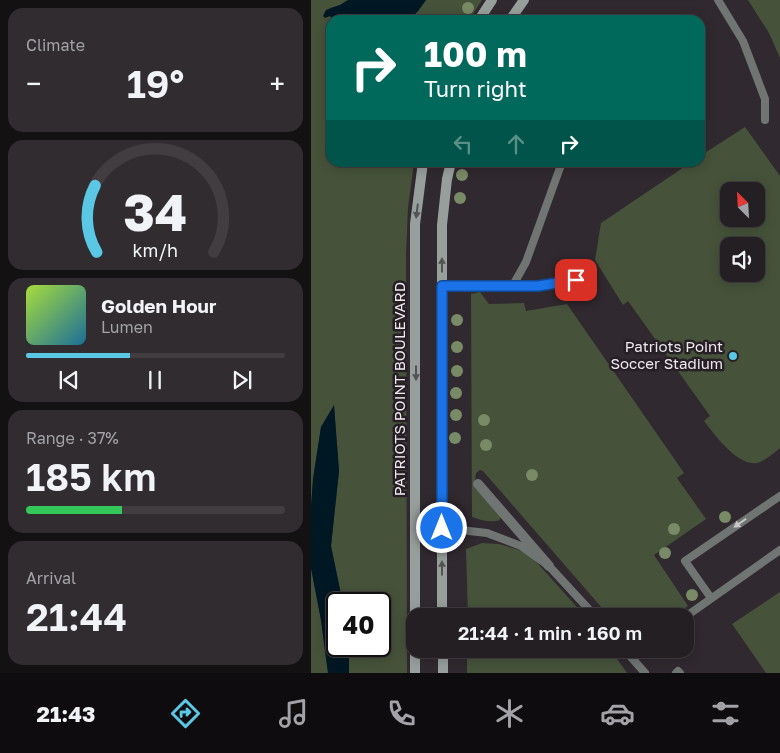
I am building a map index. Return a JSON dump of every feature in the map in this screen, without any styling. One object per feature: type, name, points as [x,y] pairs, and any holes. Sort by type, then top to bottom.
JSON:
[{"type":"street","points":[[482,15],[492,0]]},
{"type":"street","points":[[514,15],[524,0]]},
{"type":"street","name":"PATRIOTS POINT BOULEVARD","points":[[415,608],[415,224],[422,167]]},
{"type":"street","points":[[442,608],[442,224],[450,167]]},
{"type":"street","points":[[478,484],[549,566]]},
{"type":"street","points":[[415,658],[415,673]]},
{"type":"street","points":[[443,658],[443,673]]},
{"type":"lane","points":[[718,0],[743,41],[765,99],[765,120]]},
{"type":"lane","points":[[512,287],[526,262],[560,167]]},
{"type":"lane","points":[[442,286],[538,286],[576,280]]},
{"type":"lane","points":[[711,598],[685,561],[780,496]]},
{"type":"lane","points":[[416,530],[442,528],[487,533],[521,546],[549,566],[588,608]]},
{"type":"lane","points":[[694,610],[780,550]]},
{"type":"lane","points":[[632,658],[645,673]]},
{"type":"green space","points":[[311,0],[348,0],[330,8],[326,15],[326,167],[413,167],[408,208],[406,255],[407,673],[349,673],[349,657],[391,657],[391,592],[341,592],[331,546],[339,471],[334,406],[321,427],[311,507]]},
{"type":"green space","points":[[426,0],[482,0],[472,15],[414,15]]},
{"type":"green space","points":[[748,0],[780,0],[780,58],[769,33]]},
{"type":"green space","name":"Patriots Point Soccer Stadium","points":[[745,127],[780,176],[780,448],[768,458],[752,463],[744,461],[729,450],[704,421],[710,416],[628,301],[623,305],[595,260],[601,223],[684,167],[705,167],[705,153]]},
{"type":"green space","points":[[480,292],[489,304],[524,303],[526,311],[567,304],[684,473],[677,478],[706,519],[654,555],[688,606],[685,608],[602,608],[483,471],[480,470],[476,473],[474,487],[500,516],[500,520],[489,521],[472,517],[471,294]]},
{"type":"green space","points":[[482,543],[499,544],[531,556],[578,608],[468,608],[466,549]]},
{"type":"green space","points":[[311,568],[321,620],[328,673],[311,673]]},
{"type":"green space","points":[[780,592],[780,673],[766,673],[732,624]]},
{"type":"green space","points":[[467,658],[616,658],[627,673],[467,673]]},
{"type":"water","points":[[348,0],[426,0],[414,15],[326,15],[325,18],[323,16],[326,10]]},
{"type":"water","points":[[334,405],[339,471],[331,546],[341,592],[326,592],[326,657],[349,657],[349,673],[328,673],[321,620],[311,568],[311,507],[321,427]]},
{"type":"place","name":"Patriots Point Soccer Stadium","points":[[733,356]]},
{"type":"route","points":[[442,528],[442,286],[538,286],[576,280]]}]
